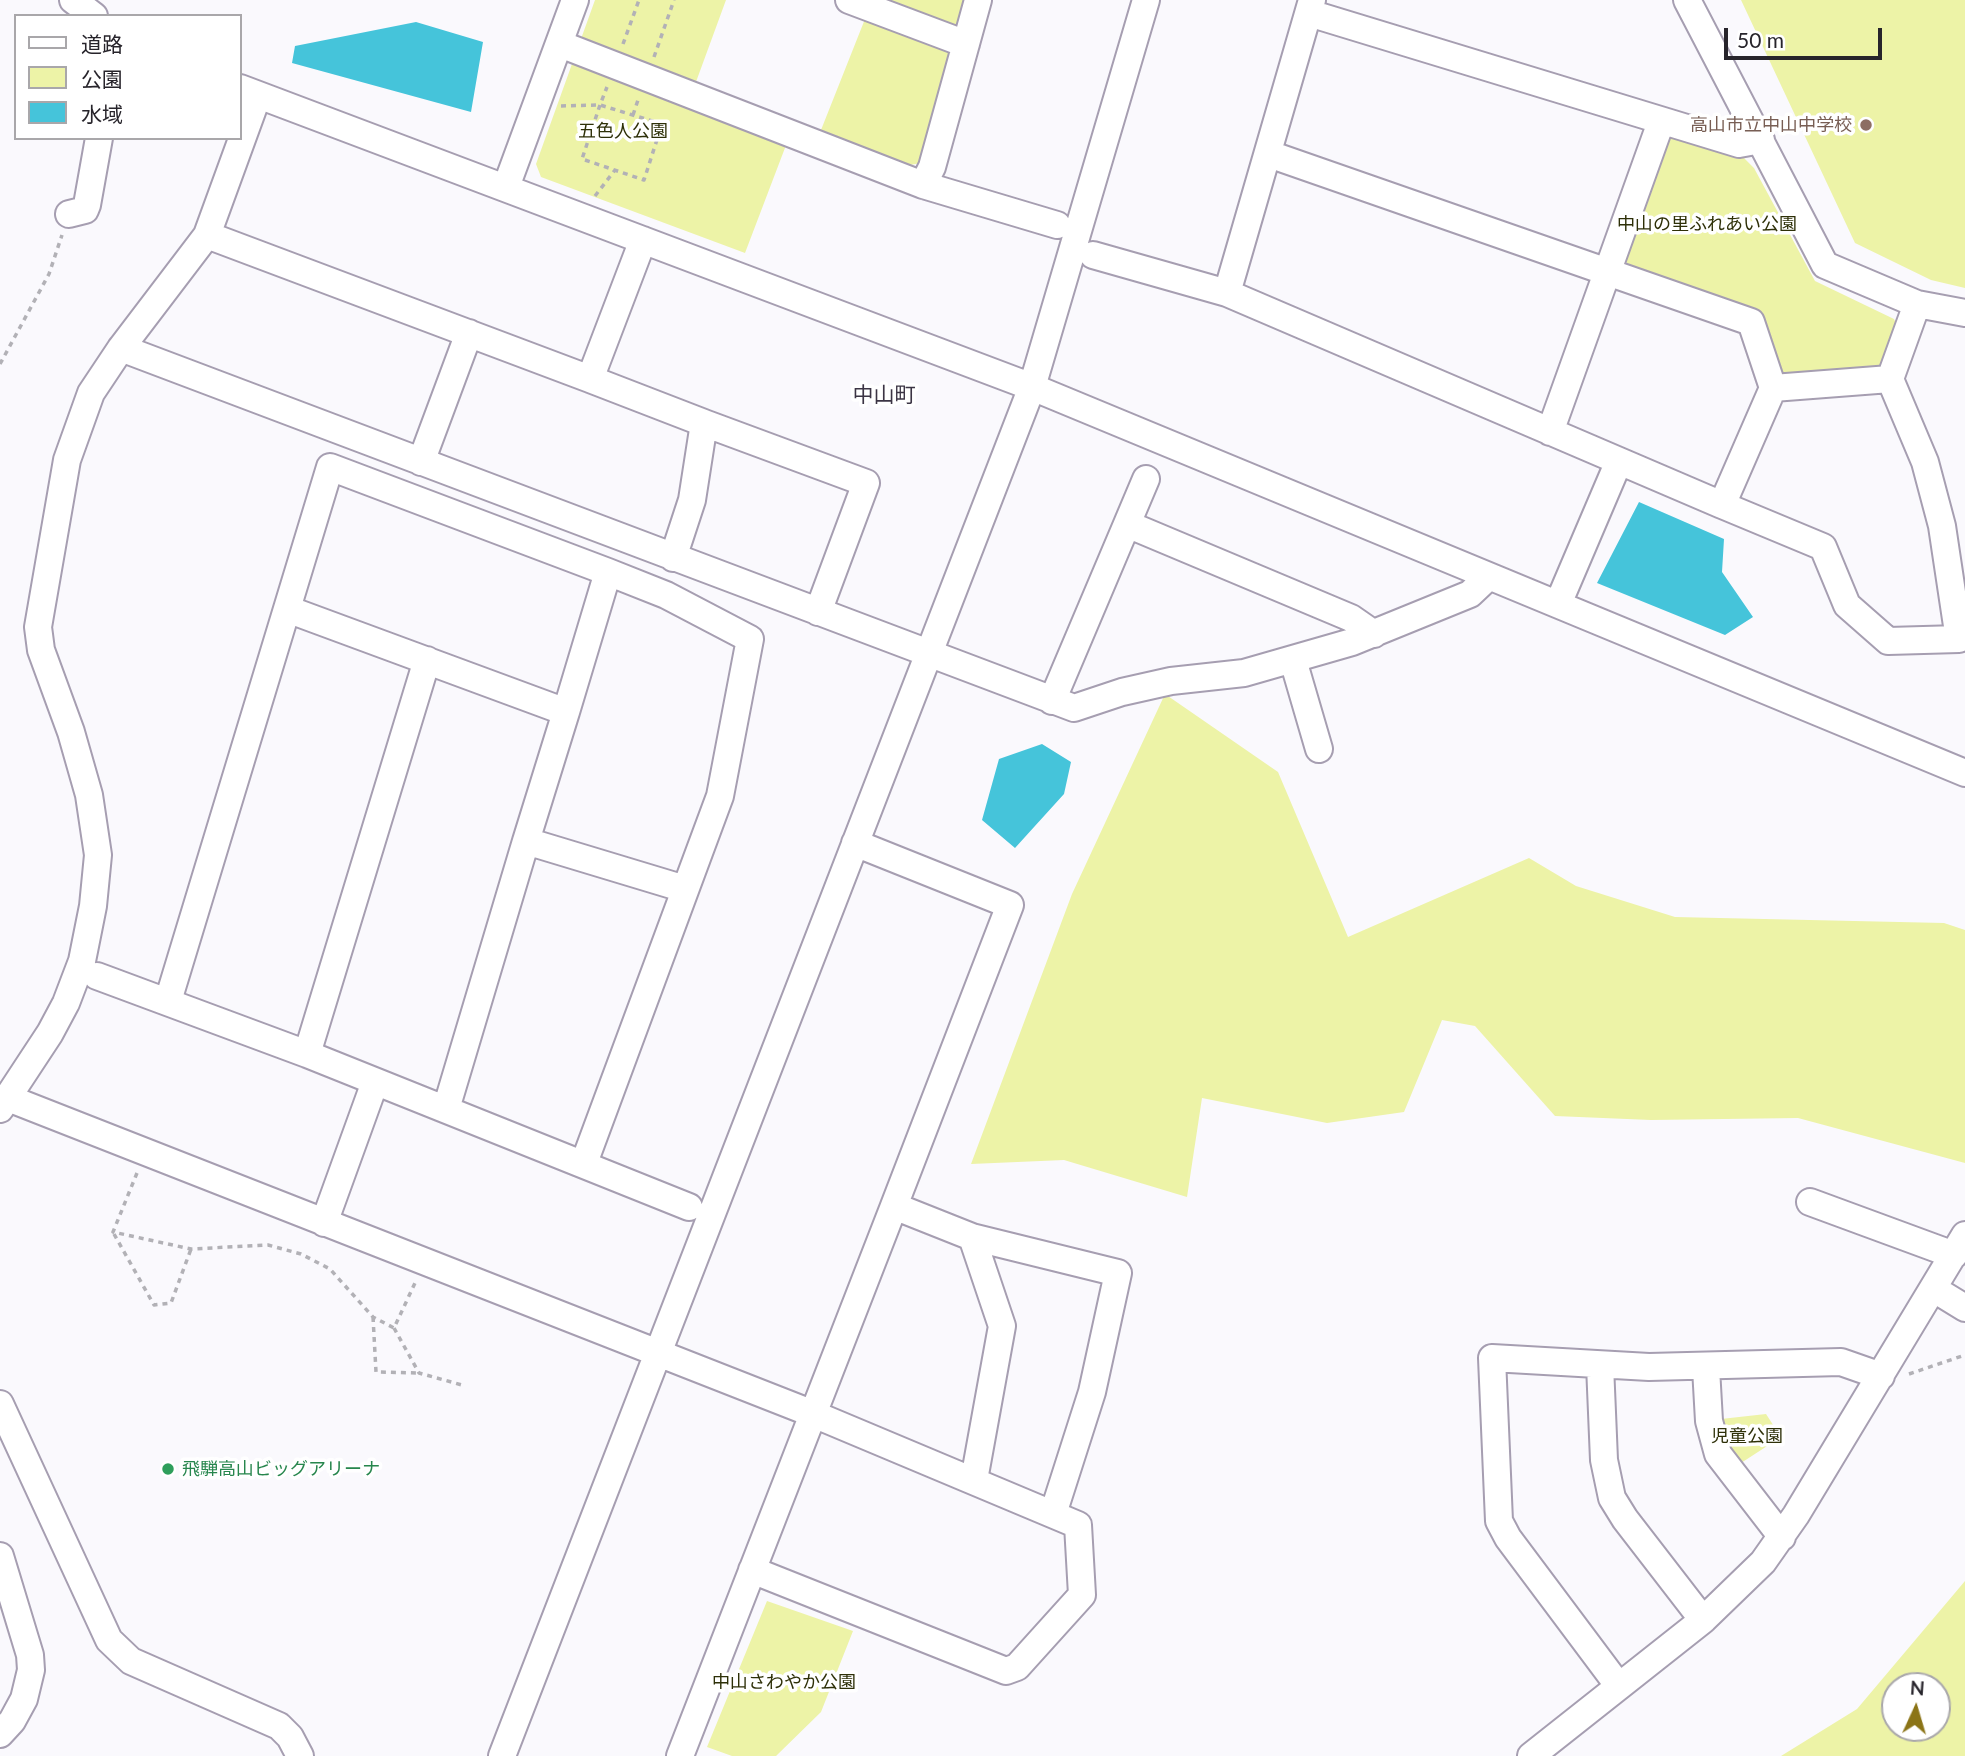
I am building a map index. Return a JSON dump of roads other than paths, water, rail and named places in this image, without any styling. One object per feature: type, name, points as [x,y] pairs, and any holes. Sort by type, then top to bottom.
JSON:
[{"type":"street","points":[[73,0],[91,14]]},
{"type":"street","points":[[506,187],[575,0]]},
{"type":"street","points":[[849,0],[966,44]]},
{"type":"street","points":[[923,185],[932,167],[978,0]]},
{"type":"street","points":[[502,1756],[656,1352],[1032,387],[1146,0]]},
{"type":"street","points":[[1687,0],[1825,265],[1917,304],[1965,313]]},
{"type":"street","points":[[1227,293],[1310,6],[1661,122],[1739,144],[1761,140]]},
{"type":"street","points":[[560,44],[923,185],[1057,225]]},
{"type":"street","points":[[242,116],[249,92],[1032,387],[1965,773]]},
{"type":"street","points":[[1550,432],[1661,122]]},
{"type":"street","points":[[69,214],[85,210],[99,140]]},
{"type":"street","points":[[235,140],[207,235],[121,348],[91,393],[76,428],[67,460],[38,628],[41,650],[79,755],[91,805],[97,855],[93,906],[82,961],[66,1003],[4,1104],[324,1223],[656,1352],[811,1413],[1078,1525],[1082,1595],[1017,1667],[1006,1671],[752,1570]]},
{"type":"street","points":[[1269,154],[1609,270],[1751,322],[1773,388],[1722,505]]},
{"type":"street","points":[[207,235],[866,483],[818,612]]},
{"type":"street","points":[[590,379],[643,240]]},
{"type":"street","points":[[1093,255],[1227,293],[1823,547],[1847,605],[1888,642],[1959,639],[1942,526],[1925,462],[1891,379],[1917,304]]},
{"type":"street","points":[[421,462],[469,333]]},
{"type":"street","points":[[121,348],[1074,708],[1122,692],[1171,681],[1244,673],[1293,660],[1374,634],[1470,594],[1488,577]]},
{"type":"street","points":[[1773,388],[1891,379]]},
{"type":"street","points":[[673,558],[692,500],[704,423]]},
{"type":"street","points":[[1558,604],[1619,461]]},
{"type":"street","points":[[168,1001],[330,467],[608,572],[666,595],[750,639],[720,796],[584,1163]]},
{"type":"street","points":[[1052,701],[1146,479]]},
{"type":"street","points":[[1127,524],[1351,618],[1374,634]]},
{"type":"street","points":[[446,1109],[608,572]]},
{"type":"street","points":[[287,609],[566,712]]},
{"type":"street","points":[[307,1054],[428,660]]},
{"type":"street","points":[[1293,660],[1319,749]]},
{"type":"street","points":[[526,841],[685,889]]},
{"type":"street","points":[[680,1756],[1010,905],[855,843]]},
{"type":"street","points":[[97,976],[307,1054],[689,1207]]},
{"type":"street","points":[[324,1223],[376,1082]]},
{"type":"street","points":[[1531,1756],[1703,1620],[1744,1584],[1782,1537],[1893,1375],[1934,1289],[1959,1245],[1810,1202]]},
{"type":"street","points":[[894,1206],[972,1237],[1118,1273],[1092,1392],[1053,1514]]},
{"type":"street","points":[[972,1237],[1002,1326],[974,1480]]},
{"type":"street","points":[[1934,1289],[1965,1308]]},
{"type":"street","points":[[1618,1685],[1508,1538],[1499,1521],[1492,1358],[1706,1368],[1842,1362],[1893,1375]]},
{"type":"street","points":[[1600,1365],[1604,1460],[1612,1498],[1703,1620]]},
{"type":"street","points":[[1706,1368],[1709,1421],[1718,1454],[1782,1537]]},
{"type":"street","points":[[0,1404],[109,1640],[121,1654],[279,1726],[299,1754]]},
{"type":"street","points":[[0,1556],[30,1655],[31,1670],[29,1685],[18,1711],[0,1734]]},
{"type":"water","points":[[416,22],[483,42],[471,112],[292,63],[295,46]]},
{"type":"water","points":[[1639,502],[1724,539],[1722,572],[1753,617],[1725,635],[1597,583]]},
{"type":"water","points":[[1042,744],[1071,762],[1064,794],[1015,848],[982,820],[999,759]]},
{"type":"place","name":"高山市立中山中学校","points":[[1866,125]]},
{"type":"place","name":"飛騨高山ビッグアリーナ","points":[[168,1469]]},
{"type":"district","name":"中山町","points":[[884,395]]},
{"type":"park label","name":"五色人公園","points":[[623,131]]},
{"type":"park label","name":"中山の里ふれあい公園","points":[[1707,224]]},
{"type":"park label","name":"児童公園","points":[[1747,1436]]},
{"type":"park label","name":"中山さわやか公園","points":[[784,1682]]}]
